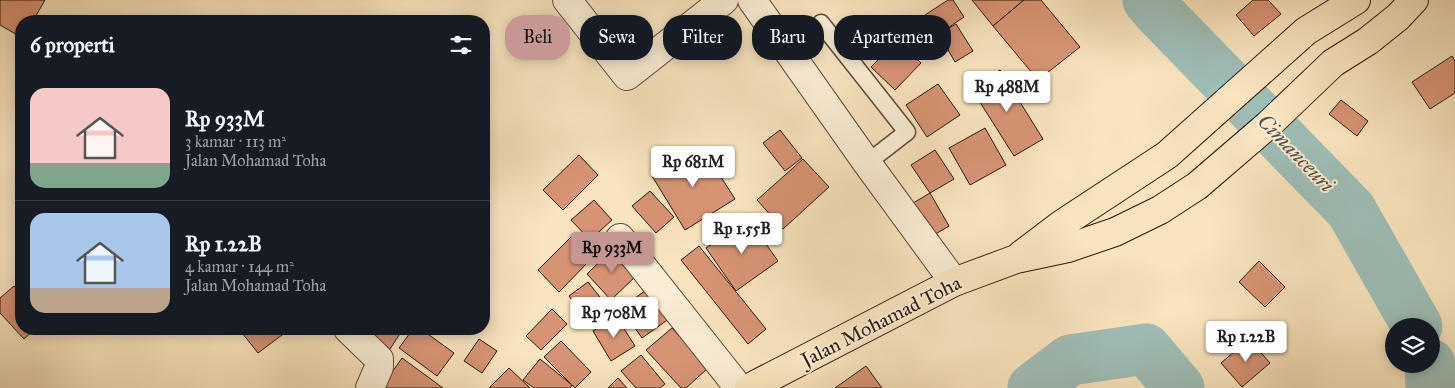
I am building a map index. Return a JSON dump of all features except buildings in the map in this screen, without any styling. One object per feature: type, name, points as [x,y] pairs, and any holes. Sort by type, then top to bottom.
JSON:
[{"type":"main road","name":"Jalan Mohamad Toha","points":[[1016,259],[1062,224],[1167,155],[1306,31],[1356,0]]},
{"type":"main road","name":"Jalan Mohamad Toha","points":[[749,388],[954,282],[1016,259],[1068,248],[1115,232],[1160,210],[1197,186],[1268,125],[1333,63],[1368,41],[1398,17],[1414,0]]},
{"type":"street","points":[[567,0],[627,76],[724,0]]},
{"type":"street","points":[[752,0],[954,282]]},
{"type":"street","points":[[620,238],[739,388]]},
{"type":"street","points":[[354,335],[379,359],[379,368],[370,388]]},
{"type":"lane","points":[[824,27],[907,132],[867,163]]},
{"type":"waterway","name":"Cimanceuri","points":[[1148,0],[1351,210],[1412,318]]},
{"type":"waterway","name":"Cimanceuri","points":[[1033,388],[1070,360],[1146,349],[1179,388]]},
{"type":"waterway","name":"Cimanceuri","points":[[1430,373],[1431,388]]}]
